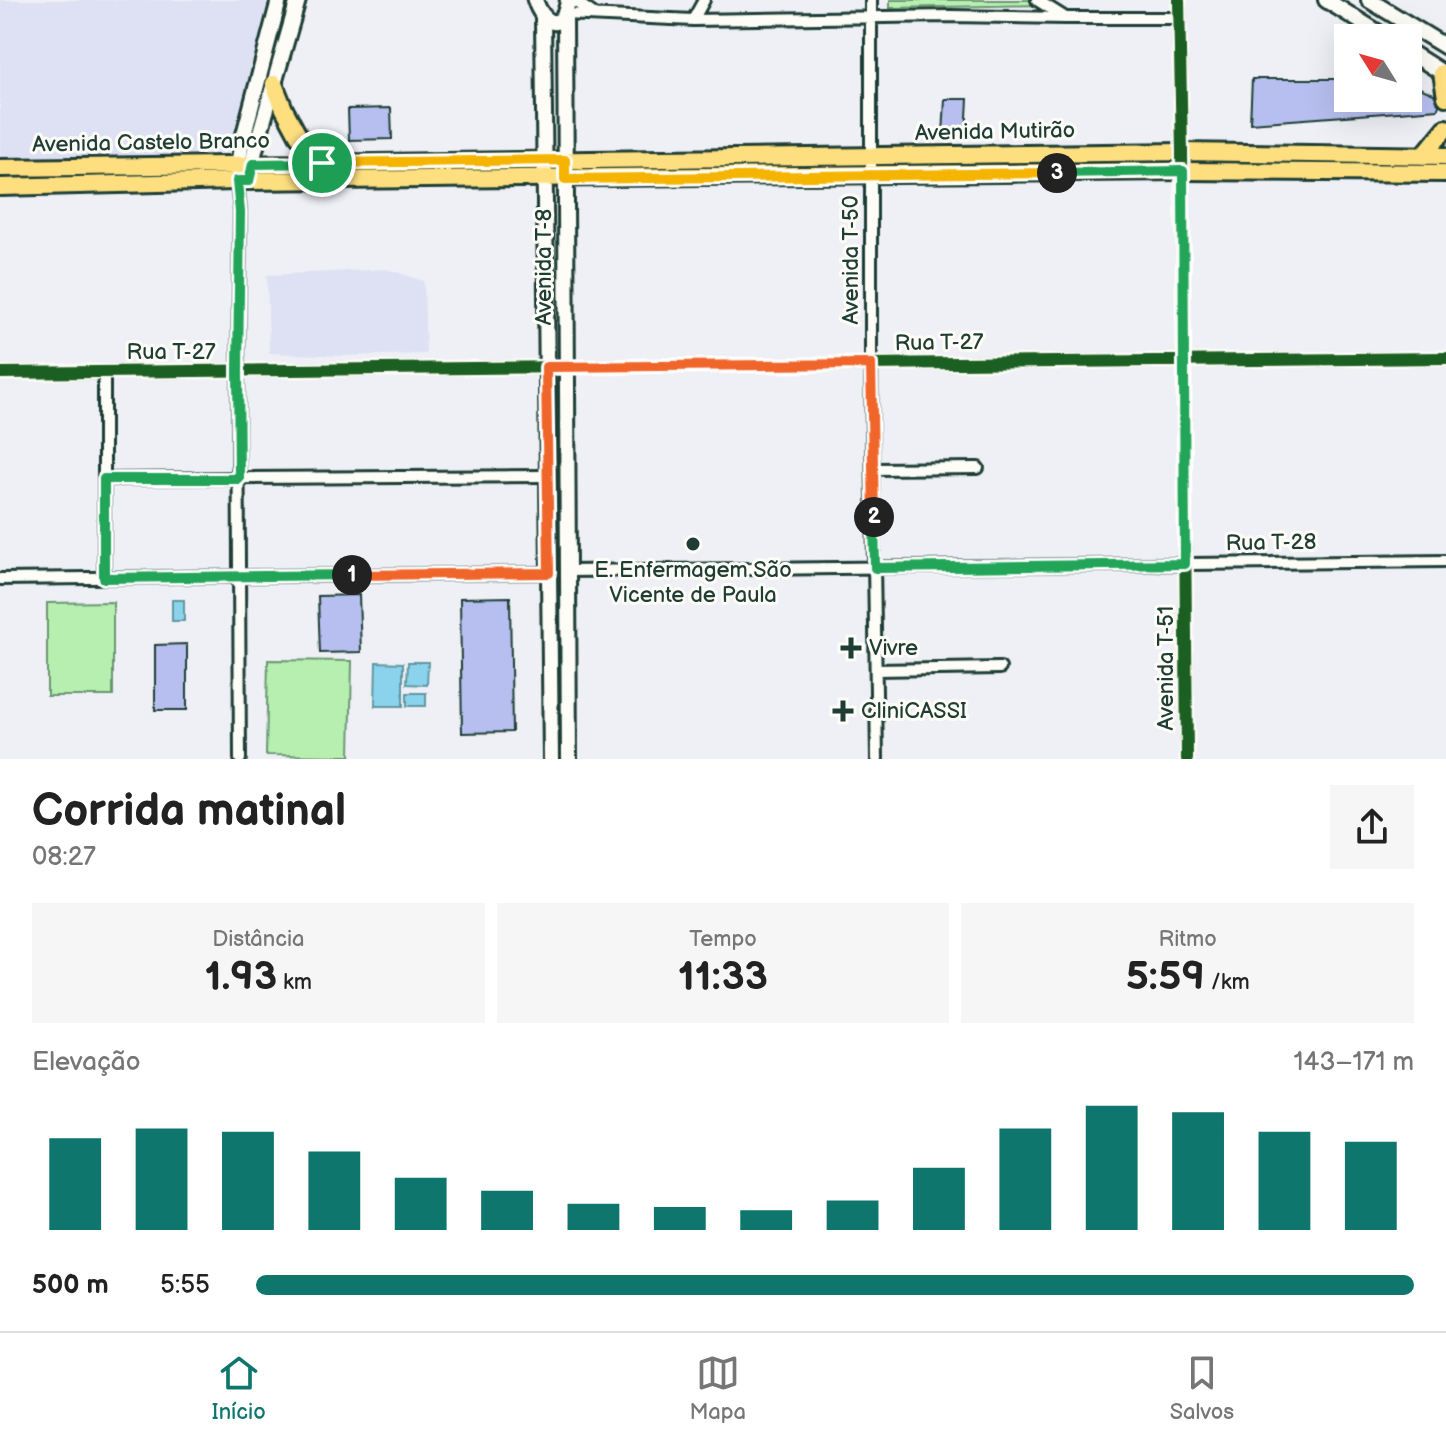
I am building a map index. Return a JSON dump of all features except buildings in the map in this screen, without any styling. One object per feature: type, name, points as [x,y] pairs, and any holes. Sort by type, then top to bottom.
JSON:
[{"type":"main road","points":[[1444,74],[1446,97]]},
{"type":"main road","points":[[274,84],[298,135],[322,163]]},
{"type":"main road","points":[[1423,156],[1446,128]]},
{"type":"main road","name":"Avenida Mutirão","points":[[544,160],[1182,152],[1446,156]]},
{"type":"main road","name":"Avenida Castelo Branco","points":[[0,187],[244,172],[322,163],[544,160]]},
{"type":"main road","name":"Avenida Castelo Branco","points":[[0,168],[544,179]]},
{"type":"main road","name":"Avenida Mutirão","points":[[544,179],[1183,171],[1446,173]]},
{"type":"street","points":[[240,759],[240,212],[244,172],[279,0]]},
{"type":"street","points":[[244,172],[298,0]]},
{"type":"street","points":[[535,0],[543,18],[555,23],[560,21],[568,7],[597,16],[693,20],[950,16],[1178,18]]},
{"type":"street","points":[[706,0],[711,20]]},
{"type":"street","points":[[693,20],[706,0]]},
{"type":"street","name":"Avenida T-50","points":[[871,0],[871,364],[877,759]]},
{"type":"street","points":[[1037,0],[1065,18]]},
{"type":"street","name":"Avenida T-51","points":[[1179,0],[1187,759]]},
{"type":"street","points":[[1326,0],[1365,24]]},
{"type":"street","points":[[1369,0],[1446,47]]},
{"type":"street","name":"Avenida T-8","points":[[568,7],[565,179],[569,759]]},
{"type":"street","name":"Avenida T-8","points":[[543,18],[551,759]]},
{"type":"street","points":[[1422,60],[1444,74]]},
{"type":"street","name":"Rua T-27","points":[[0,373],[1446,358]]},
{"type":"street","points":[[104,372],[104,578]]},
{"type":"street","points":[[873,469],[978,468]]},
{"type":"street","points":[[104,479],[547,476]]},
{"type":"street","name":"Rua T-28","points":[[568,571],[1446,561]]},
{"type":"street","points":[[0,579],[549,573]]},
{"type":"street","points":[[876,670],[1000,668]]},
{"type":"shaded area","points":[[0,0],[270,0],[229,152],[0,162]]},
{"type":"shaded area","points":[[387,269],[424,281],[426,354],[343,356],[269,353],[267,275]]},
{"type":"green space","points":[[890,0],[1034,0],[1042,5],[890,8]]},
{"type":"green space","points":[[113,602],[113,696],[47,696],[47,603]]},
{"type":"green space","points":[[268,660],[352,661],[350,756],[266,755]]},
{"type":"water","points":[[172,600],[184,600],[184,621],[172,621]]},
{"type":"water","points":[[376,662],[403,663],[403,706],[375,706]]},
{"type":"water","points":[[408,662],[428,662],[427,685],[407,684]]},
{"type":"water","points":[[407,693],[426,693],[426,706],[407,706]]},
{"type":"cycle path","points":[[1179,0],[1187,759]]},
{"type":"cycle path","points":[[0,373],[1446,358]]},
{"type":"place","name":"E. Enfermagem São Vicente de Paula","points":[[693,544]]},
{"type":"place","name":"Vivre","points":[[851,648]]},
{"type":"place","name":"CliniCASSI","points":[[843,711]]},
{"type":"route","points":[[565,160],[565,179],[1183,171],[1185,564],[875,568],[871,364],[546,367],[549,573],[104,578],[104,479],[239,479],[240,212],[237,181],[249,181],[253,164],[322,163],[565,160]]}]
